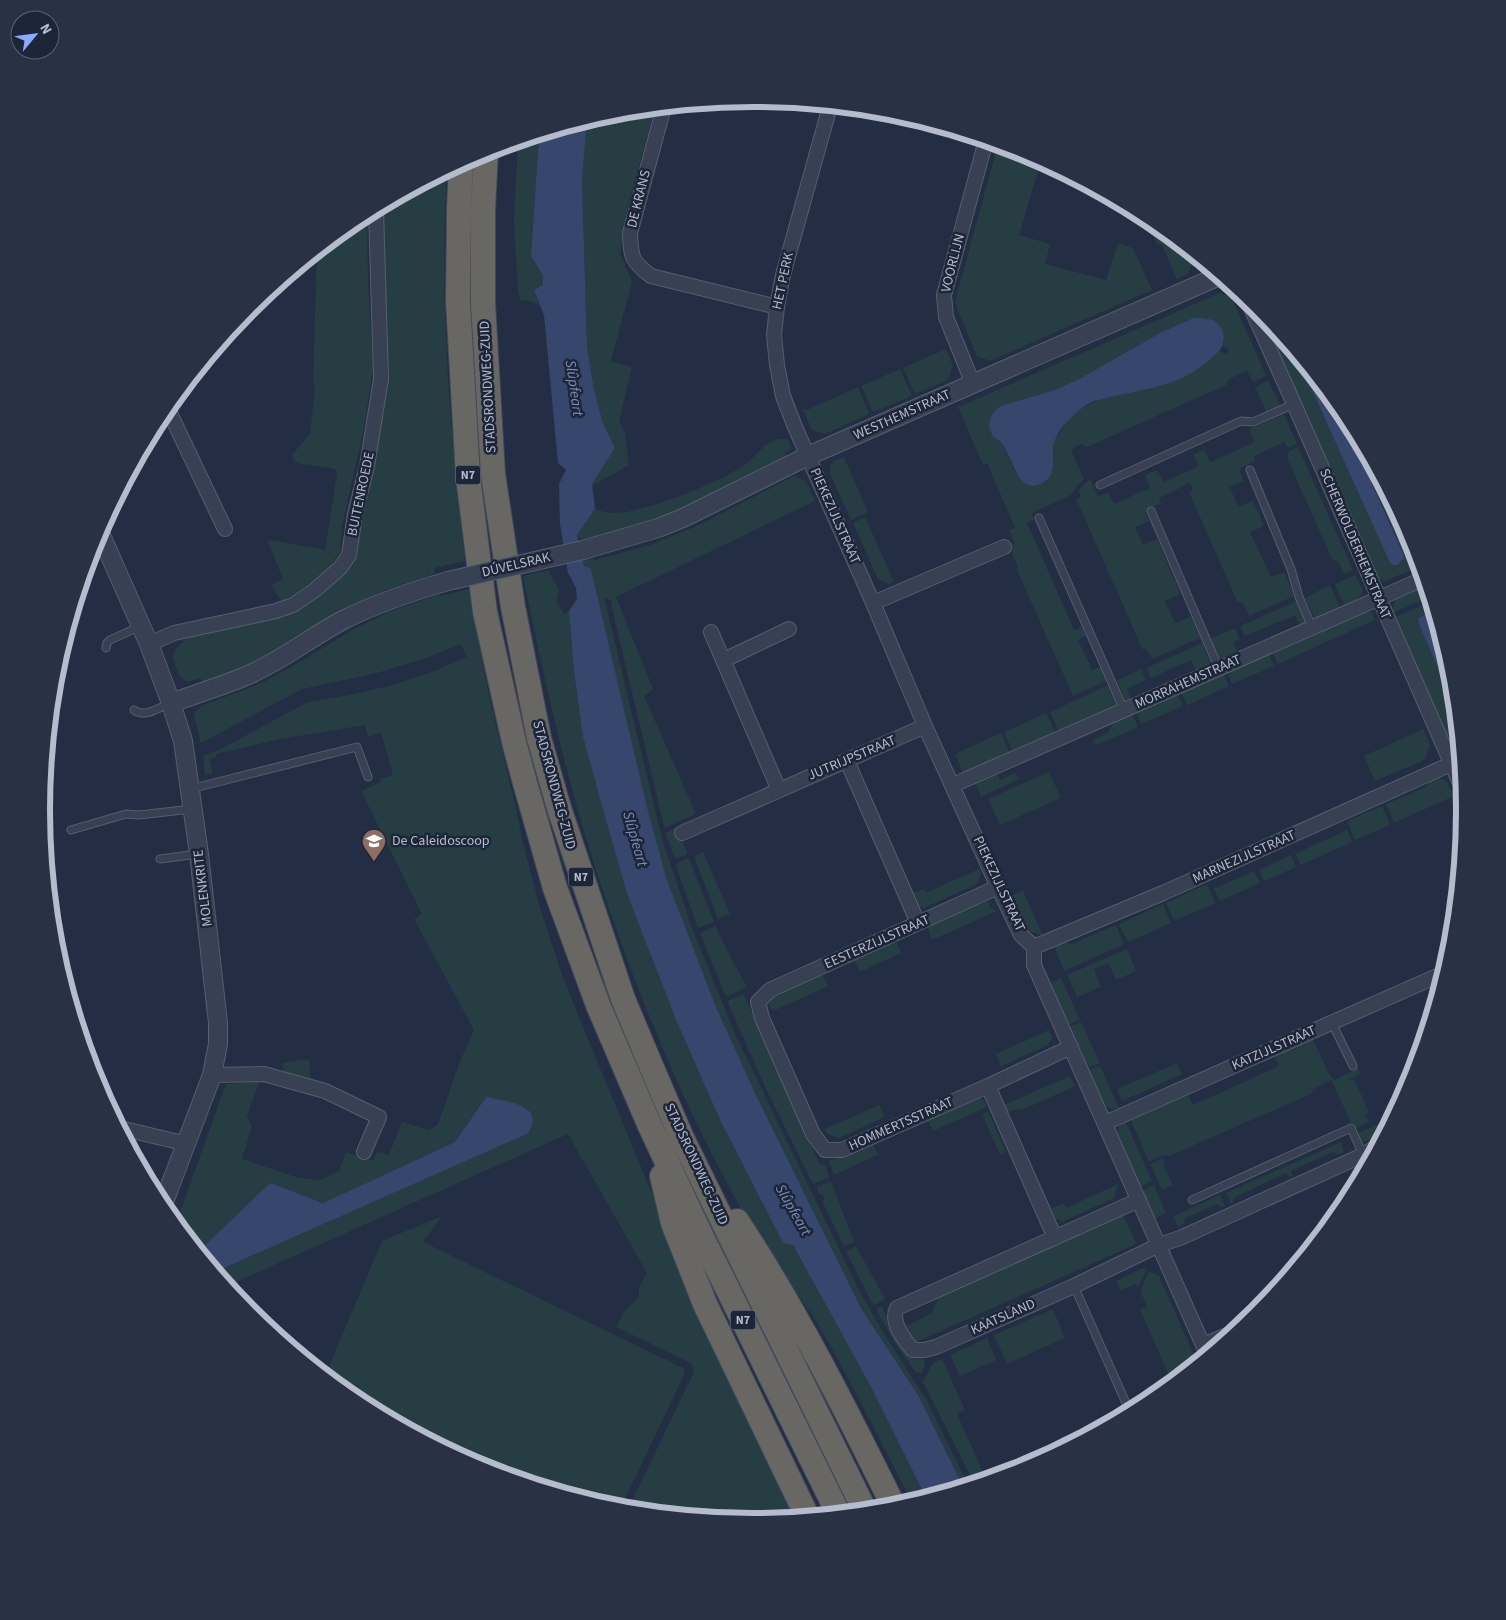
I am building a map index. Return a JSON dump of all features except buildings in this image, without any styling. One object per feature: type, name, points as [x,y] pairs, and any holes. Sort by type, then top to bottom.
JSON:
[{"type":"highway","name":"STADSRONDWEG-ZUID","points":[[486,160],[483,303],[493,474],[513,607],[540,738],[559,808],[623,999],[682,1136],[862,1504]]},
{"type":"highway","name":"STADSRONDWEG-ZUID","points":[[460,171],[458,208],[458,312],[468,477],[486,612],[514,742],[555,888],[598,1005],[650,1126],[699,1231],[835,1508]]},
{"type":"highway","name":"N7","points":[[650,1126],[673,1223],[705,1304],[804,1511]]},
{"type":"highway","name":"N7","points":[[682,1136],[766,1265],[832,1382],[890,1499]]},
{"type":"street","name":"HET PERK","points":[[808,456],[783,396],[774,335],[783,275],[828,112]]},
{"type":"street","name":"DE KRANS","points":[[662,113],[630,233],[630,250],[637,265],[651,276],[777,306]]},
{"type":"street","name":"VOORLIJN","points":[[973,384],[946,316],[944,295],[984,146]]},
{"type":"street","name":"BUITENROEDE","points":[[149,644],[174,633],[276,611],[293,604],[340,568],[348,555],[355,514],[368,466],[381,379],[376,216]]},
{"type":"street","name":"WESTHEMSTRAAT","points":[[583,550],[658,528],[682,518],[808,456],[1214,278]]},
{"type":"street","name":"SCHERWOLDERHEMSTRAAT","points":[[1256,319],[1454,771]]},
{"type":"street","points":[[171,415],[225,529]]},
{"type":"street","name":"PIEKEZIJLSTRAAT","points":[[808,456],[998,887],[1021,935],[1034,947],[1034,965],[1205,1348]]},
{"type":"street","name":"MOLENKRITE","points":[[104,542],[149,644],[183,741],[199,854],[218,1023],[218,1044],[212,1075],[166,1197]]},
{"type":"street","points":[[874,603],[1004,547]]},
{"type":"street","name":"DÚVELSRAK","points":[[171,703],[247,676],[295,651],[344,620],[407,593],[448,581],[583,550]]},
{"type":"street","name":"MORRAHEMSTRAAT","points":[[953,785],[1418,581]]},
{"type":"street","points":[[724,660],[789,628]]},
{"type":"street","points":[[712,632],[779,790]]},
{"type":"street","name":"JUTRIJPSTRAAT","points":[[682,832],[926,726]]},
{"type":"street","points":[[847,761],[918,923]]},
{"type":"street","name":"MARNEZIJLSTRAAT","points":[[1034,947],[1172,889],[1451,764]]},
{"type":"street","name":"EESTERZIJLSTRAAT","points":[[758,1002],[770,990],[998,887]]},
{"type":"street","name":"KATZIJLSTRAAT","points":[[1105,1123],[1435,977]]},
{"type":"street","name":"HOMMERTSSTRAAT","points":[[758,1002],[762,1018],[813,1134],[825,1150],[842,1150],[988,1086],[1071,1047]]},
{"type":"street","points":[[212,1075],[264,1074],[325,1091],[379,1117],[364,1152]]},
{"type":"street","points":[[988,1086],[1054,1238]]},
{"type":"street","points":[[127,1130],[187,1144]]},
{"type":"street","name":"KAATSLAND","points":[[1139,1200],[897,1308],[895,1319],[902,1336],[913,1350],[936,1347],[1367,1152]]},
{"type":"lane","points":[[1100,485],[1241,421],[1253,422],[1294,404]]},
{"type":"lane","points":[[1250,470],[1291,569],[1299,597],[1312,627]]},
{"type":"lane","points":[[1151,511],[1219,669]]},
{"type":"lane","points":[[1039,518],[1124,710]]},
{"type":"lane","points":[[106,648],[110,640],[141,626]]},
{"type":"lane","points":[[134,710],[138,714],[145,714],[171,703]]},
{"type":"lane","points":[[190,789],[357,747],[368,777]]},
{"type":"lane","points":[[71,830],[126,814],[139,815],[193,809]]},
{"type":"lane","points":[[160,859],[199,854]]},
{"type":"lane","points":[[1332,1023],[1353,1066]]},
{"type":"lane","points":[[1192,1200],[1351,1128],[1363,1155]]},
{"type":"lane","points":[[1074,1286],[1127,1405]]},
{"type":"shaded area","points":[[653,114],[628,205],[620,253],[632,282],[611,361],[632,367],[619,421],[625,433],[629,465],[592,486],[615,448],[603,423],[594,390],[587,346],[582,180],[586,128]]},
{"type":"shaded area","points":[[539,141],[531,256],[543,276],[543,285],[534,290],[540,307],[534,302],[520,300],[514,222],[518,148]]},
{"type":"shaded area","points":[[996,151],[1039,168],[1019,235],[1050,244],[1045,264],[1106,280],[1118,243],[1133,248],[1152,290],[990,361],[977,356],[955,302]]},
{"type":"shaded area","points":[[447,177],[444,268],[447,366],[465,561],[434,568],[435,574],[385,590],[333,616],[265,657],[225,675],[202,683],[200,678],[191,681],[182,679],[173,656],[183,642],[180,638],[289,613],[338,575],[359,525],[370,485],[380,417],[387,394],[379,215]]},
{"type":"shaded area","points":[[367,222],[368,284],[373,368],[364,428],[342,526],[340,552],[328,569],[318,578],[282,602],[271,585],[283,579],[267,539],[325,550],[337,473],[335,469],[301,464],[294,461],[292,455],[310,434],[315,388],[313,383],[317,259]]},
{"type":"shaded area","points":[[1150,230],[1193,262],[1188,274],[1177,279],[1162,245],[1157,244]]},
{"type":"shaded area","points":[[1220,293],[1232,298],[1266,376],[1253,382],[1247,371],[1229,379],[1226,385],[1087,447],[1081,444],[1071,450],[1084,479],[1071,495],[1032,513],[1034,519],[1027,523],[1074,630],[1082,627],[1086,636],[1078,640],[1092,670],[1100,667],[1106,681],[1073,696],[1016,568],[1018,567],[1011,550],[1013,549],[1011,546],[1015,544],[1009,530],[1015,528],[987,463],[983,465],[958,407]],"holes":[[[1193,318],[1207,318],[1224,342],[1222,345],[1229,350],[1226,354],[1219,350],[1197,370],[1189,374],[1149,388],[1099,399],[1081,409],[1068,420],[1054,441],[1053,470],[1044,482],[1017,475],[1004,447],[994,437],[1001,406],[1055,390],[1079,379],[1160,333]]]},
{"type":"shaded area","points":[[1267,331],[1305,374],[1390,563],[1402,551],[1357,451],[1384,499],[1413,569],[1384,582],[1378,578]]},
{"type":"shaded area","points":[[946,349],[953,366],[948,380],[915,394],[903,368]]},
{"type":"shaded area","points":[[900,369],[912,396],[873,412],[861,386]]},
{"type":"shaded area","points":[[1268,380],[1280,405],[1266,411],[1255,387]]},
{"type":"shaded area","points":[[858,387],[869,414],[825,434],[812,430],[803,410]]},
{"type":"shaded area","points":[[1284,414],[1297,444],[1288,448],[1285,442],[1254,456],[1255,461],[1239,469],[1244,481],[1230,487],[1238,507],[1253,501],[1264,526],[1250,532],[1271,577],[1284,572],[1294,596],[1249,616],[1243,603],[1237,601],[1189,492],[1193,490],[1190,483],[1159,498],[1161,503],[1145,511],[1149,521],[1135,527],[1143,545],[1157,539],[1180,594],[1165,601],[1175,623],[1191,616],[1200,638],[1152,659],[1146,648],[1143,650],[1076,499],[1081,497],[1078,490],[1090,479],[1098,496],[1108,493],[1114,504],[1150,488],[1145,475],[1157,470],[1164,482],[1199,466],[1193,454],[1204,450],[1210,462],[1255,442],[1249,429]]},
{"type":"shaded area","points":[[778,439],[788,439],[791,447],[785,454],[786,457],[669,515],[641,526],[583,541],[577,535],[595,509],[611,513],[627,512],[679,496],[730,474],[746,464],[767,444]]},
{"type":"shaded area","points":[[1298,447],[1353,570],[1344,574],[1338,561],[1332,559],[1287,458],[1289,451]]},
{"type":"shaded area","points":[[844,457],[868,512],[851,520],[830,474],[830,465]]},
{"type":"shaded area","points":[[794,476],[806,481],[815,501],[616,597],[653,689],[644,696],[696,814],[667,827],[664,826],[611,604],[612,601],[604,597],[662,839],[692,928],[735,1034],[860,1292],[927,1401],[966,1480],[961,1481],[918,1395],[861,1308],[756,1095],[716,1007],[667,880],[648,811],[591,569],[584,566],[582,558],[587,557],[595,560],[650,545],[701,524]]},
{"type":"shaded area","points":[[865,517],[894,582],[889,584],[878,579],[853,523]]},
{"type":"shaded area","points":[[548,570],[559,590],[556,600],[564,614],[569,611],[574,672],[583,737],[627,894],[676,1020],[720,1120],[783,1243],[793,1245],[871,1387],[923,1492],[908,1495],[822,1331],[768,1254],[746,1218],[705,1140],[671,1067],[625,953],[586,838],[552,707],[523,576]]},
{"type":"shaded area","points":[[1355,575],[1363,592],[1357,599],[1344,605],[1335,584]]},
{"type":"shaded area","points":[[1330,585],[1340,607],[1315,618],[1305,598]]},
{"type":"shaded area","points":[[1420,587],[1423,599],[1393,613],[1396,598]]},
{"type":"shaded area","points":[[469,589],[491,704],[523,843],[540,908],[560,969],[670,1237],[795,1511],[753,1513],[707,1511],[661,1507],[631,1502],[694,1372],[691,1363],[616,1327],[624,1312],[639,1297],[640,1287],[647,1273],[568,1134],[233,1283],[220,1270],[527,1134],[486,1097],[455,1142],[323,1203],[270,1184],[203,1248],[179,1216],[226,1084],[259,1082],[247,1116],[252,1126],[242,1159],[299,1178],[320,1180],[339,1171],[346,1152],[373,1161],[377,1152],[389,1155],[402,1122],[429,1130],[438,1124],[460,1061],[474,1030],[414,919],[422,914],[361,791],[381,782],[380,779],[393,775],[381,733],[368,737],[365,725],[280,739],[216,754],[216,757],[210,759],[213,774],[205,775],[203,756],[215,752],[308,702],[393,685],[437,670],[467,657],[461,644],[426,658],[377,673],[302,689],[201,743],[194,714],[201,706],[262,683],[354,629],[389,612],[440,594],[441,596]]},
{"type":"shaded area","points":[[1297,601],[1306,623],[1300,625],[1295,615],[1245,636],[1240,626]]},
{"type":"shaded area","points":[[1425,604],[1429,617],[1418,620],[1443,679],[1450,718],[1453,749],[1395,617]]},
{"type":"shaded area","points":[[1365,611],[1372,612],[1375,620],[1278,664],[1272,652]]},
{"type":"shaded area","points":[[1235,628],[1240,639],[1233,642],[1237,651],[1219,659],[1210,639]]},
{"type":"shaded area","points":[[1202,643],[1209,664],[1195,670],[1191,660],[1151,678],[1146,668]]},
{"type":"shaded area","points":[[1268,653],[1274,666],[1232,684],[1227,672]]},
{"type":"shaded area","points":[[1141,669],[1146,680],[1127,689],[1131,700],[1126,702],[1117,680]]},
{"type":"shaded area","points":[[1223,673],[1229,686],[1187,705],[1181,692]]},
{"type":"shaded area","points":[[1108,685],[1117,706],[1059,732],[1050,712]]},
{"type":"shaded area","points":[[1177,694],[1183,706],[1141,724],[1136,712]]},
{"type":"shaded area","points":[[1046,713],[1056,733],[1013,752],[1004,732]]},
{"type":"shaded area","points":[[1132,714],[1138,727],[1096,745],[1093,740],[1108,733],[1114,722]]},
{"type":"shaded area","points":[[1423,729],[1430,746],[1424,760],[1375,781],[1364,756]]},
{"type":"shaded area","points":[[1001,733],[1010,753],[963,773],[955,754]]},
{"type":"shaded area","points":[[1049,772],[1061,798],[1000,825],[988,799]]},
{"type":"shaded area","points":[[1015,773],[1019,779],[981,797],[975,783],[997,774],[1000,780]]},
{"type":"shaded area","points":[[1436,777],[1446,781],[1454,796],[1394,823],[1386,804],[1426,787],[1430,778]]},
{"type":"shaded area","points":[[1382,806],[1390,825],[1355,840],[1347,821]]},
{"type":"shaded area","points":[[677,827],[688,854],[675,859],[666,834]]},
{"type":"shaded area","points":[[1347,830],[1352,842],[1301,865],[1294,851],[1297,853]]},
{"type":"shaded area","points":[[703,852],[730,914],[718,919],[694,856]]},
{"type":"shaded area","points":[[1291,855],[1296,867],[1264,881],[1259,870]]},
{"type":"shaded area","points":[[689,858],[714,922],[698,928],[676,866],[677,863]]},
{"type":"shaded area","points":[[979,869],[981,873],[978,883],[975,885],[924,908],[917,906],[914,893],[924,889],[926,893]]},
{"type":"shaded area","points":[[1254,871],[1260,883],[1220,901],[1213,887],[1216,888]]},
{"type":"shaded area","points":[[1207,884],[1215,903],[1174,921],[1166,903]]},
{"type":"shaded area","points":[[1023,891],[1043,936],[1025,929],[1011,896]]},
{"type":"shaded area","points":[[984,902],[990,902],[989,907],[997,911],[932,940],[927,926]]},
{"type":"shaded area","points":[[1163,904],[1171,923],[1128,942],[1119,924]]},
{"type":"shaded area","points":[[1116,925],[1124,944],[1064,971],[1054,946],[1063,942],[1072,944]]},
{"type":"shaded area","points":[[715,926],[747,987],[728,996],[725,995],[700,933]]},
{"type":"shaded area","points":[[896,941],[901,953],[860,972],[854,959]]},
{"type":"shaded area","points":[[1127,949],[1136,971],[1116,980],[1109,963],[1094,969],[1101,987],[1077,997],[1067,975]]},
{"type":"shaded area","points":[[822,974],[828,986],[773,1011],[769,1005],[773,995]]},
{"type":"shaded area","points":[[1061,978],[1080,1020],[1068,1025],[1049,983]]},
{"type":"shaded area","points":[[744,994],[820,1165],[825,1164],[829,1177],[813,1184],[766,1089],[728,1003],[729,1000]]},
{"type":"shaded area","points":[[1081,1022],[1100,1063],[1087,1068],[1069,1027]]},
{"type":"shaded area","points":[[1049,1030],[1052,1038],[1048,1045],[1001,1066],[996,1054]]},
{"type":"shaded area","points":[[1312,1037],[1331,1078],[1333,1077],[1334,1080],[1358,1068],[1361,1074],[1348,1080],[1354,1079],[1369,1112],[1364,1115],[1366,1115],[1369,1122],[1354,1129],[1331,1080],[1313,1089],[1311,1094],[1169,1156],[1163,1155],[1149,1162],[1130,1118],[1187,1093],[1193,1105],[1279,1066],[1274,1055]]},
{"type":"shaded area","points":[[309,1059],[311,1082],[284,1072],[282,1063]]},
{"type":"shaded area","points":[[1177,1063],[1182,1074],[1122,1101],[1117,1089]]},
{"type":"shaded area","points":[[1100,1066],[1119,1108],[1110,1109],[1105,1105],[1088,1071]]},
{"type":"shaded area","points":[[1070,1076],[1075,1086],[1022,1110],[1020,1108],[1008,1112],[1004,1105]]},
{"type":"shaded area","points":[[978,1097],[984,1100],[987,1107],[933,1131],[927,1119]]},
{"type":"shaded area","points":[[879,1105],[885,1117],[839,1138],[826,1133],[825,1129]]},
{"type":"shaded area","points":[[988,1111],[1006,1152],[1000,1155],[982,1114]]},
{"type":"shaded area","points":[[1125,1120],[1152,1181],[1140,1187],[1117,1133],[1119,1126]]},
{"type":"shaded area","points":[[1384,1121],[1376,1137],[1361,1143],[1357,1134]]},
{"type":"shaded area","points":[[1341,1142],[1344,1152],[1338,1155],[1333,1152],[1291,1171],[1293,1176],[1290,1177],[1286,1173],[1233,1198],[1233,1203],[1231,1204],[1226,1193]]},
{"type":"shaded area","points":[[872,1143],[878,1154],[880,1154],[834,1175],[829,1161]]},
{"type":"shaded area","points":[[1163,1158],[1165,1162],[1163,1164],[1173,1185],[1162,1190],[1150,1164]]},
{"type":"shaded area","points":[[831,1181],[854,1242],[844,1246],[822,1201],[825,1199],[822,1194],[819,1195],[817,1187]]},
{"type":"shaded area","points":[[1118,1184],[1114,1198],[1062,1222],[1054,1217],[1051,1209],[1063,1203],[1066,1208]]},
{"type":"shaded area","points":[[1154,1185],[1166,1213],[1154,1219],[1142,1191]]},
{"type":"shaded area","points":[[1220,1195],[1225,1206],[1222,1207],[1217,1204],[1185,1218],[1184,1224],[1178,1227],[1173,1216]]},
{"type":"shaded area","points":[[1123,1215],[1136,1243],[1134,1245],[914,1343],[906,1326],[932,1313],[940,1295]]},
{"type":"shaded area","points":[[442,1216],[423,1242],[683,1368],[685,1373],[624,1500],[571,1489],[527,1476],[442,1441],[362,1395],[327,1370],[382,1241]]},
{"type":"shaded area","points":[[856,1246],[885,1299],[875,1305],[872,1303],[846,1251]]},
{"type":"shaded area","points":[[1143,1268],[1146,1270],[1138,1288],[1136,1284],[1120,1290],[1116,1281]]},
{"type":"shaded area","points":[[1149,1271],[1159,1276],[1195,1357],[1170,1376],[1140,1310],[1147,1306],[1140,1291]]},
{"type":"shaded area","points":[[882,1306],[897,1340],[903,1348],[916,1358],[924,1359],[925,1365],[922,1373],[916,1372],[896,1345],[877,1311],[877,1308]]},
{"type":"shaded area","points":[[1053,1309],[1065,1338],[1007,1364],[994,1335]]},
{"type":"shaded area","points":[[987,1338],[996,1360],[960,1376],[950,1355]]},
{"type":"shaded area","points":[[942,1359],[965,1410],[957,1414],[984,1474],[972,1478],[923,1382],[933,1363]]},
{"type":"water","name":"Slûpfeart","points":[[586,128],[582,180],[587,346],[594,390],[603,423],[615,448],[592,484],[595,509],[577,535],[584,566],[591,569],[648,811],[667,880],[716,1007],[756,1095],[861,1308],[918,1395],[961,1481],[923,1492],[871,1387],[793,1245],[783,1243],[720,1120],[676,1020],[627,894],[583,737],[574,672],[569,611],[577,599],[576,588],[568,573],[560,524],[559,484],[566,470],[558,463],[544,315],[534,290],[543,285],[543,276],[531,256],[539,141]]},
{"type":"water","points":[[1193,318],[1209,319],[1221,328],[1224,339],[1216,354],[1195,371],[1173,382],[1096,401],[1087,405],[1069,419],[1057,436],[1053,446],[1052,470],[1046,480],[1034,486],[1024,483],[1020,479],[1004,447],[990,430],[990,418],[998,408],[1055,390],[1079,379],[1160,333]]},
{"type":"water","points":[[1305,374],[1338,419],[1357,451],[1402,551],[1404,558],[1397,565],[1390,563]]},
{"type":"water","points":[[1427,614],[1428,615],[1443,680],[1419,624],[1418,618]]},
{"type":"water","points":[[486,1097],[522,1106],[532,1117],[532,1124],[527,1134],[220,1270],[203,1248],[270,1183],[323,1203],[455,1142]]},
{"type":"place","name":"De Caleidoscoop","points":[[374,862]]}]
